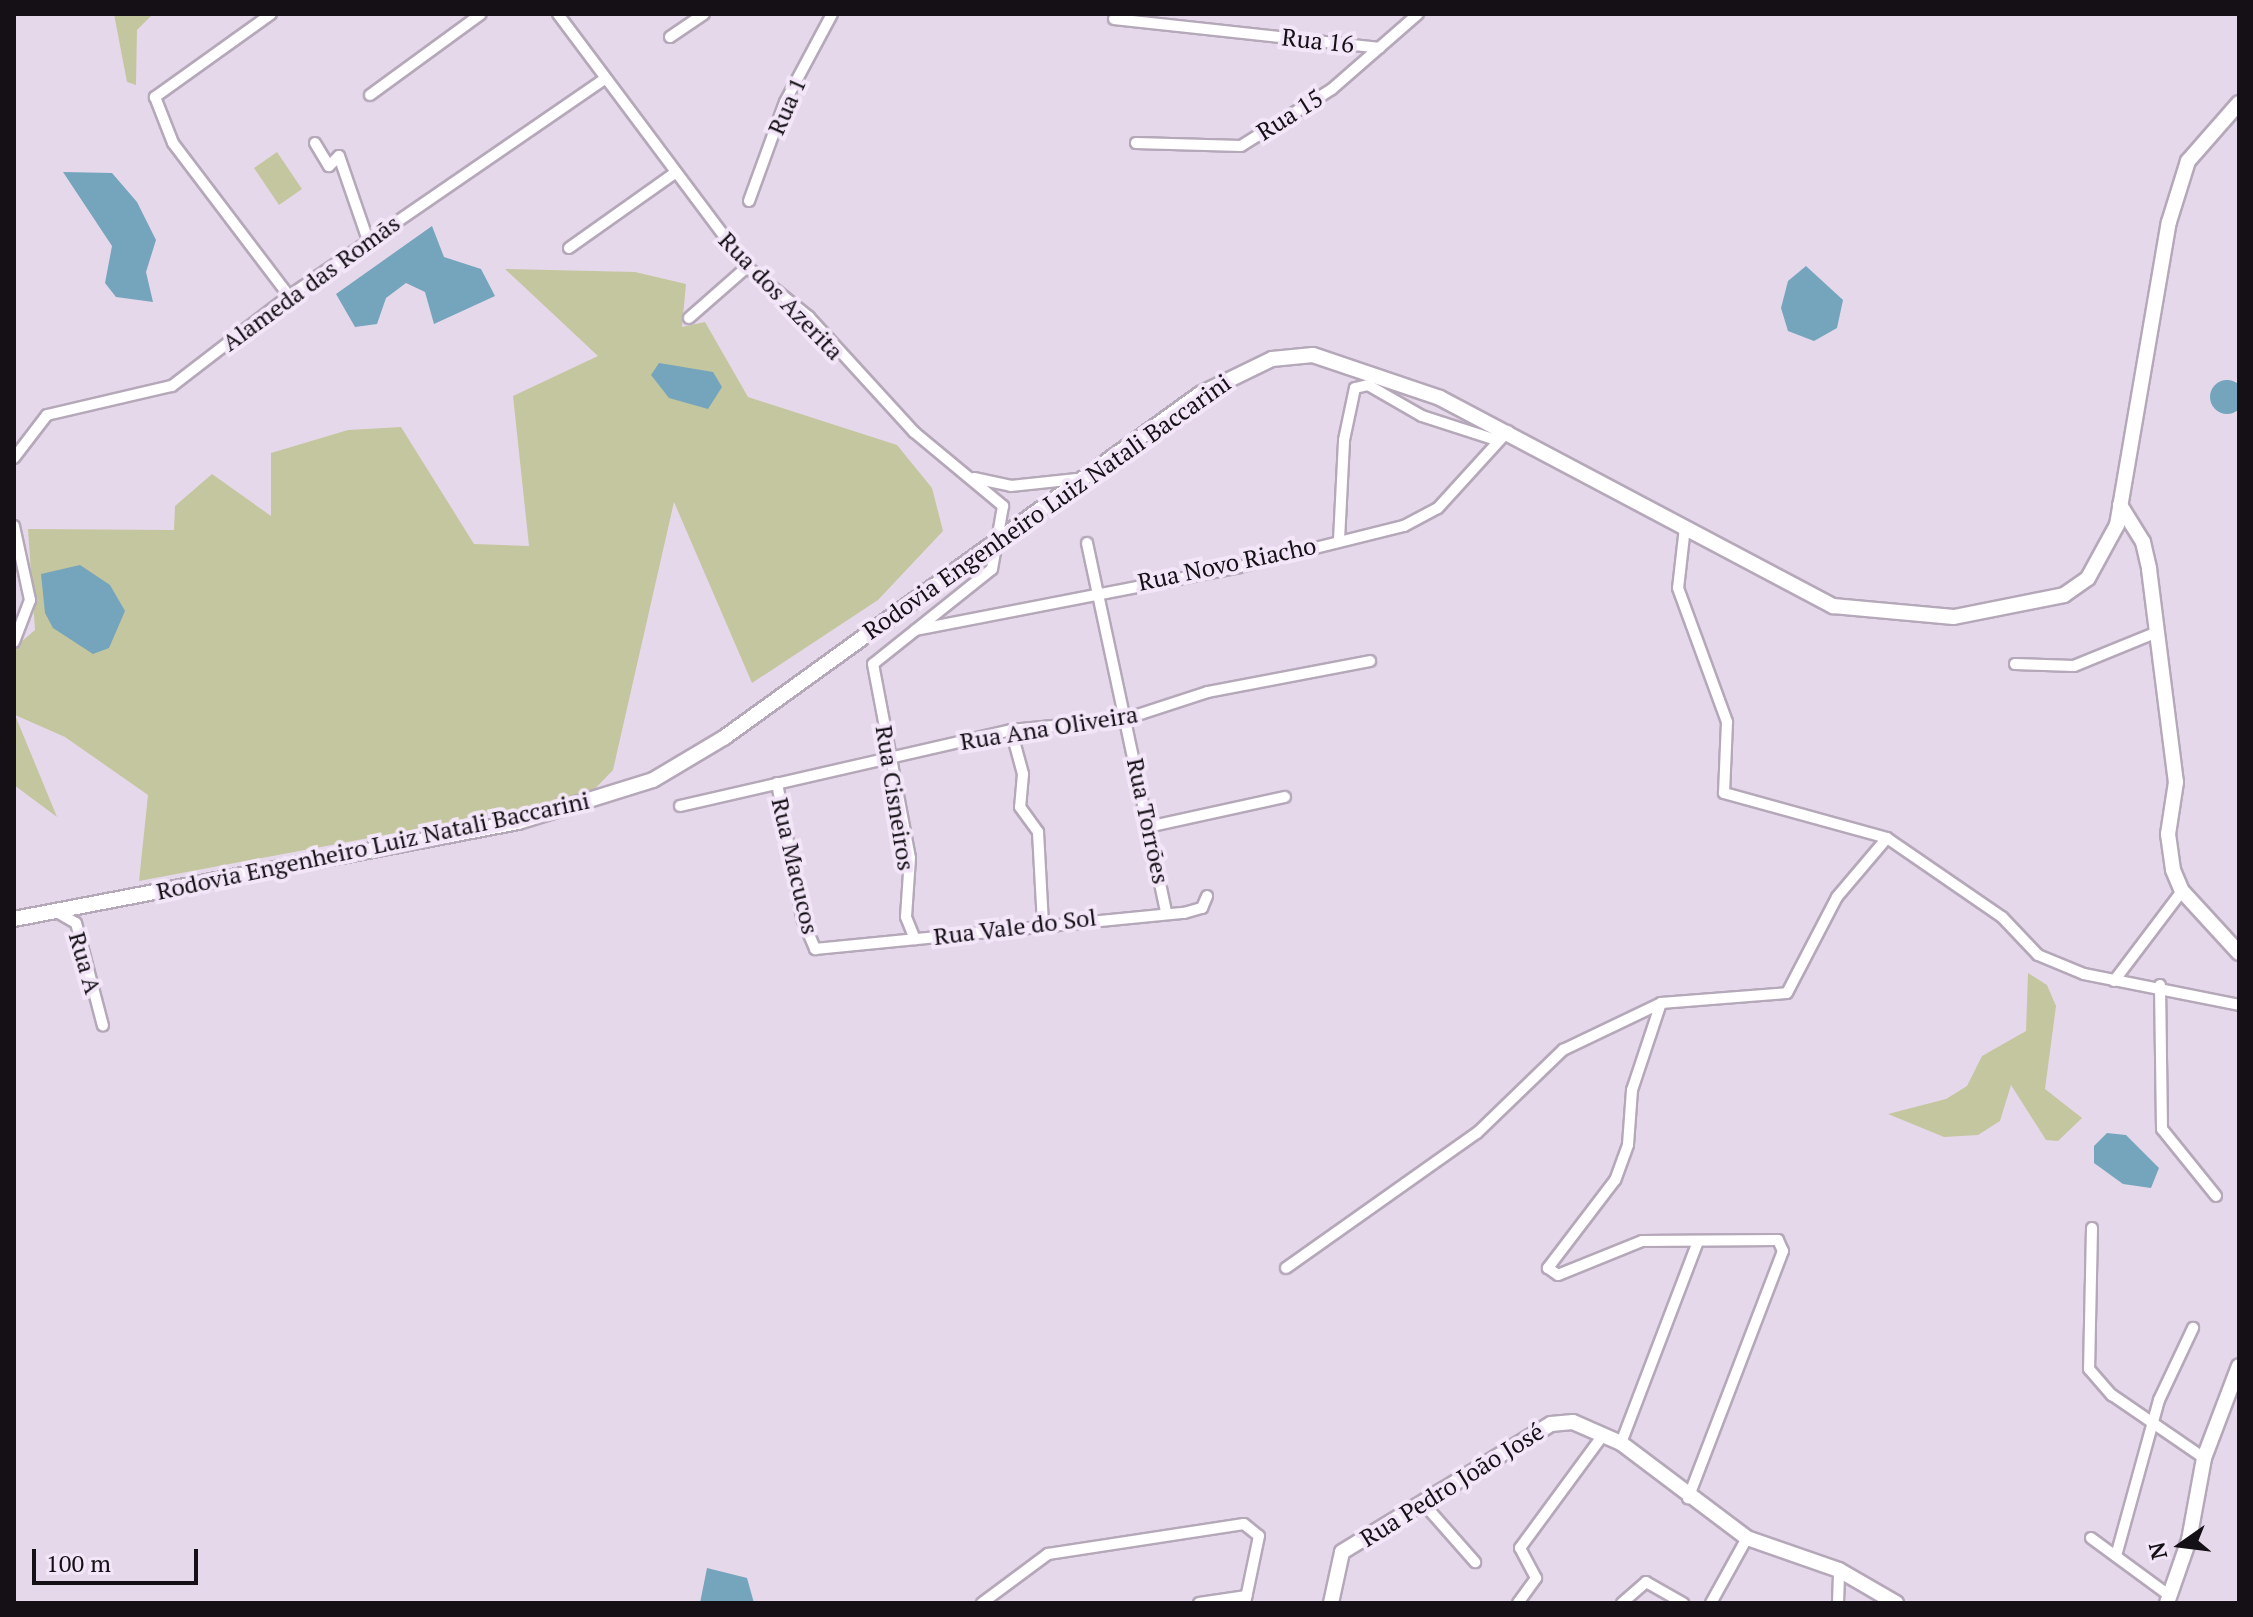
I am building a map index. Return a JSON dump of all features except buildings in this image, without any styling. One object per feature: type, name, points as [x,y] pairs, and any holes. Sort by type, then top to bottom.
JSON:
[{"type":"main road","name":"Rodovia Engenheiro Luiz Natali Baccarini","points":[[14,919],[518,822],[653,780],[725,737],[1000,534],[1238,373],[1313,355],[1440,398],[1502,436],[1685,527],[1833,606],[1954,617],[2064,595],[2103,556],[2120,505],[2169,222],[2188,161],[2239,103]]},
{"type":"main road","points":[[2120,505],[2143,542],[2176,782],[2168,834],[2182,891],[2239,953]]},
{"type":"main road","points":[[2169,1599],[2204,1458],[2239,1366]]},
{"type":"main road","name":"Rua Pedro João José","points":[[1331,1603],[1342,1552],[1551,1424],[1573,1422],[1621,1443],[1688,1498],[1747,1538],[1839,1570],[1896,1603]]},
{"type":"street","points":[[271,14],[155,97],[173,143],[289,296]]},
{"type":"street","points":[[370,95],[481,14]]},
{"type":"street","name":"Rua dos Azerita","points":[[558,14],[672,175],[747,267],[809,317],[914,432],[1003,506],[1000,534]]},
{"type":"street","points":[[670,37],[704,14]]},
{"type":"street","name":"Rua 1","points":[[749,201],[785,102],[832,14]]},
{"type":"street","name":"Rua 15","points":[[1136,143],[1241,146],[1332,89],[1418,14]]},
{"type":"street","name":"Rua 16","points":[[1114,19],[1379,48]]},
{"type":"street","name":"Alameda das Romãs","points":[[14,458],[47,415],[172,386],[289,296],[605,79]]},
{"type":"street","points":[[315,143],[329,166],[339,156],[368,240]]},
{"type":"street","points":[[569,248],[672,175]]},
{"type":"street","points":[[689,318],[747,267]]},
{"type":"street","points":[[1339,540],[1344,440],[1355,388],[1368,385],[1422,416],[1502,436]]},
{"type":"street","name":"Rua Novo Riacho","points":[[910,631],[1404,526],[1438,508],[1502,436]]},
{"type":"street","points":[[972,478],[1011,486],[1079,478]]},
{"type":"street","points":[[14,526],[30,600],[14,642]]},
{"type":"street","points":[[1685,527],[1678,588],[1727,722],[1724,793],[1887,838],[2002,917],[2038,955],[2114,981],[2160,985],[2239,1005]]},
{"type":"street","points":[[910,631],[992,569],[1000,534]]},
{"type":"street","name":"Rua Torrões","points":[[1087,543],[1152,826],[1166,913]]},
{"type":"street","name":"Rua Cisneiros","points":[[910,631],[876,657],[888,756],[910,858],[906,917],[915,939]]},
{"type":"street","points":[[2015,664],[2074,666],[2155,633]]},
{"type":"street","name":"Rua Ana Oliveira","points":[[680,806],[1011,730],[1125,719],[1208,692],[1370,661]]},
{"type":"street","points":[[1011,730],[1023,774],[1020,807],[1038,832],[1043,923]]},
{"type":"street","name":"Rua Macucos","points":[[777,783],[802,918],[815,949]]},
{"type":"street","points":[[1152,826],[1285,797]]},
{"type":"street","points":[[1286,1268],[1477,1133],[1563,1050],[1661,1003],[1787,993],[1837,897],[1887,838]]},
{"type":"street","points":[[2114,981],[2182,891]]},
{"type":"street","name":"Rua Vale do Sol","points":[[815,949],[1043,923],[1166,913],[1202,908],[1207,896]]},
{"type":"street","name":"Rua A","points":[[54,910],[76,923],[103,1026]]},
{"type":"street","points":[[2160,985],[2162,1129],[2216,1196]]},
{"type":"street","points":[[1661,1003],[1632,1090],[1628,1145],[1615,1180],[1548,1260],[1558,1275],[1642,1241],[1770,1237],[1783,1251],[1688,1498]]},
{"type":"street","points":[[2092,1228],[2089,1369],[2112,1395],[2153,1418],[2204,1458]]},
{"type":"street","points":[[1621,1443],[1698,1241]]},
{"type":"street","points":[[2116,1556],[2153,1418],[2193,1328]]},
{"type":"street","points":[[1518,1603],[1536,1578],[1520,1548],[1603,1435]]},
{"type":"street","points":[[1423,1503],[1475,1562]]},
{"type":"street","points":[[982,1603],[1048,1554],[1244,1524],[1259,1536],[1245,1600],[1199,1603]]},
{"type":"street","points":[[1711,1603],[1747,1538]]},
{"type":"street","points":[[2091,1538],[2169,1599]]},
{"type":"street","points":[[1838,1603],[1839,1570]]},
{"type":"street","points":[[1622,1603],[1646,1582],[1683,1603]]},
{"type":"green space","points":[[114,14],[153,14],[137,30],[136,85],[127,82]]},
{"type":"green space","points":[[277,152],[302,189],[279,205],[254,168]]},
{"type":"green space","points":[[505,269],[635,272],[686,284],[682,327],[705,322],[748,397],[897,445],[932,488],[943,531],[878,600],[752,683],[674,502],[613,770],[587,797],[139,881],[148,795],[65,737],[15,715],[57,817],[14,785],[14,648],[35,630],[28,529],[174,530],[175,506],[212,474],[271,516],[271,453],[348,430],[401,427],[474,544],[529,546],[513,396],[598,356]]},
{"type":"green space","points":[[2028,973],[2047,985],[2056,1006],[2045,1089],[2082,1118],[2058,1141],[2046,1140],[2011,1085],[2000,1121],[1978,1135],[1944,1137],[1888,1114],[1946,1099],[1967,1086],[1982,1056],[2026,1031]]},
{"type":"water","points":[[63,172],[112,173],[137,202],[156,240],[146,272],[153,302],[116,297],[105,283],[112,246]]},
{"type":"water","points":[[432,226],[444,257],[481,269],[495,296],[434,324],[425,292],[406,283],[386,298],[377,324],[355,327],[336,294]]},
{"type":"water","points":[[1806,266],[1843,300],[1837,328],[1814,341],[1788,331],[1781,308],[1788,281]]},
{"type":"water","points":[[659,363],[713,372],[722,387],[708,409],[669,398],[651,375]]},
{"type":"water","points":[[2227,380],[2239,385],[2244,397],[2239,409],[2227,414],[2215,409],[2210,397],[2215,385]]},
{"type":"water","points":[[80,565],[110,585],[125,611],[109,648],[93,654],[53,628],[45,613],[41,574]]},
{"type":"water","points":[[2107,1133],[2126,1135],[2159,1168],[2151,1188],[2123,1184],[2094,1163],[2094,1146]]},
{"type":"water","points":[[707,1568],[747,1578],[754,1603],[700,1603]]}]
